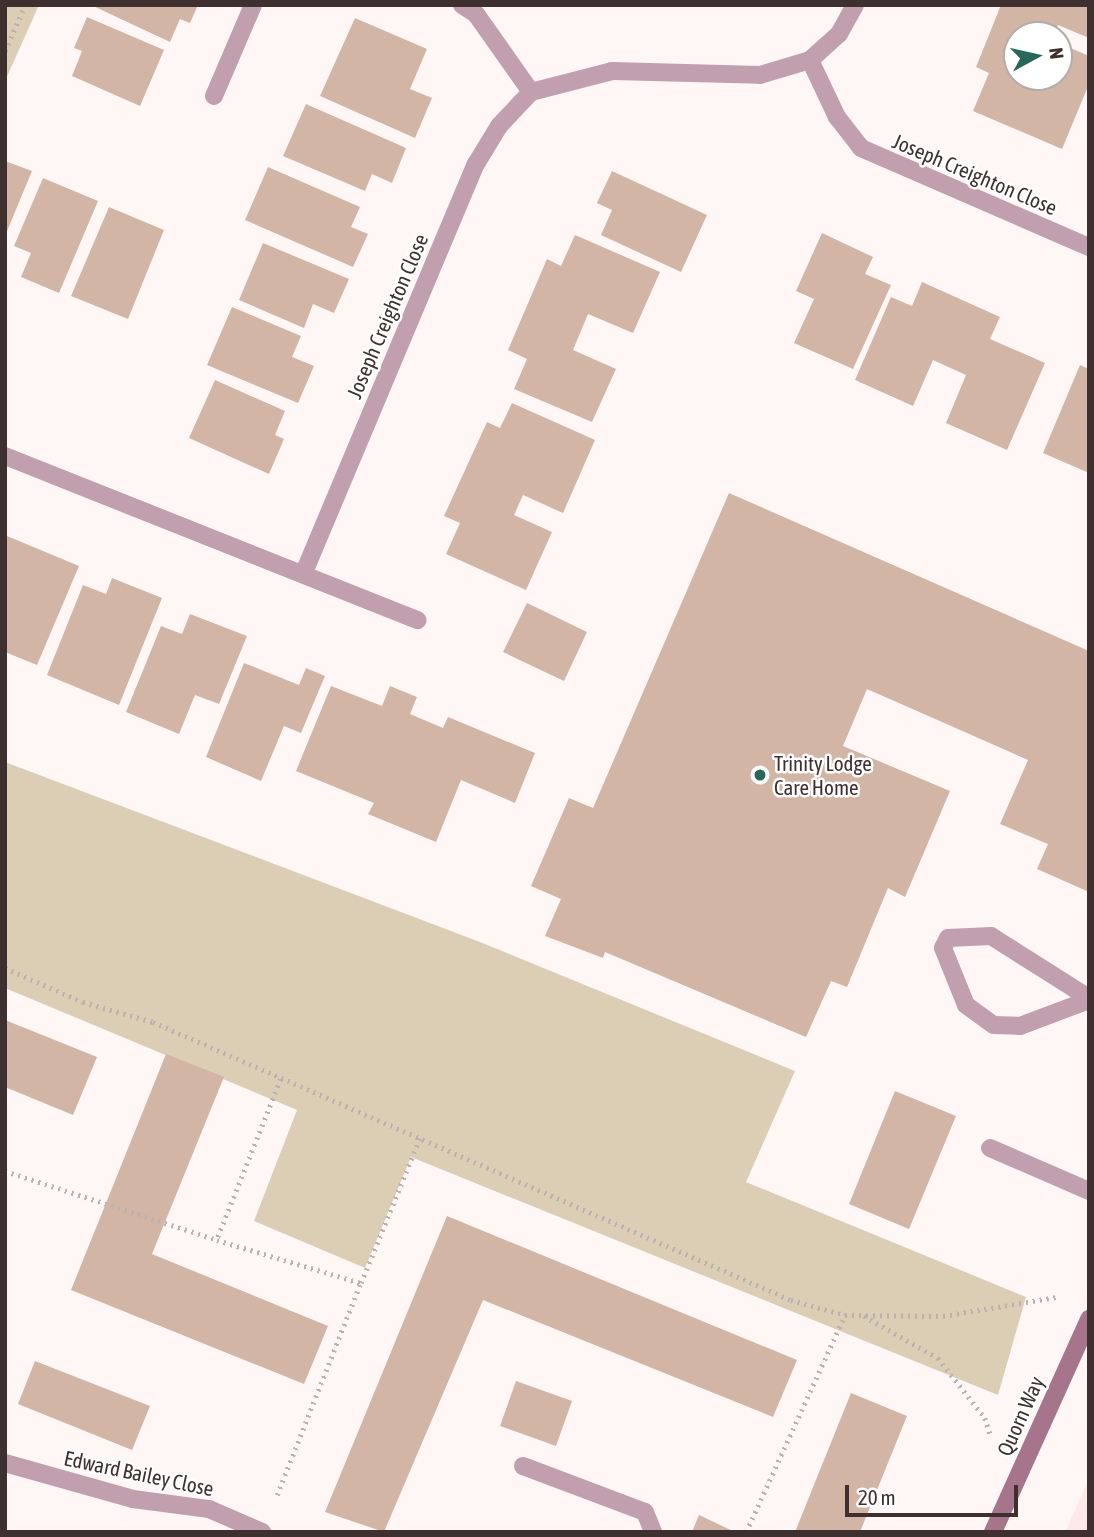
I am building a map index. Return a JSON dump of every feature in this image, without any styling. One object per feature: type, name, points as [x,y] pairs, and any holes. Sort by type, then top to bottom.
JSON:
[{"type":"street","points":[[214,96],[253,5]]},
{"type":"street","points":[[462,5],[476,14],[531,92],[612,71],[760,75],[810,60],[839,34],[855,5]]},
{"type":"street","name":"Joseph Creighton Close","points":[[810,60],[836,117],[861,148],[1089,247]]},
{"type":"street","name":"Joseph Creighton Close","points":[[305,570],[476,164],[499,125],[531,92]]},
{"type":"street","points":[[5,456],[305,570],[418,620]]},
{"type":"street","points":[[990,936],[1089,999],[1020,1026],[994,1025],[966,1005],[943,947],[948,938],[990,936]]},
{"type":"street","points":[[990,1148],[1089,1192]]},
{"type":"street","name":"Quorn Way","points":[[993,1532],[1089,1319]]},
{"type":"street","name":"Edward Bailey Close","points":[[5,1463],[134,1499],[209,1509],[262,1532]]},
{"type":"street","points":[[523,1466],[645,1512],[653,1532]]},
{"type":"path","points":[[5,51],[25,5]]},
{"type":"path","points":[[5,968],[83,1002],[153,1022],[791,1300],[845,1315],[943,1316],[1061,1296],[1070,1301]]},
{"type":"path","points":[[217,1240],[281,1079]]},
{"type":"path","points":[[273,1507],[420,1138]]},
{"type":"path","points":[[5,1171],[217,1240],[361,1283],[365,1271]]},
{"type":"path","points":[[746,1532],[845,1315]]},
{"type":"path","points":[[860,1315],[938,1358],[985,1418],[1010,1493]]},
{"type":"shaded area","points":[[5,5],[39,5],[5,81]]},
{"type":"shaded area","points":[[5,762],[480,942],[795,1071],[746,1182],[1026,1297],[998,1395],[411,1157],[365,1268],[254,1221],[297,1110],[5,988]]},
{"type":"shaded area","points":[[1089,1479],[1089,1532],[1065,1532]]},
{"type":"building","points":[[91,5],[198,5],[190,23],[180,19],[170,42]]},
{"type":"building","points":[[1001,5],[1089,5],[1089,38],[1073,31],[1073,21],[1003,21],[1003,91],[1073,91],[1073,49],[1089,56],[1089,84],[1062,149],[973,111],[989,73],[976,67]]},
{"type":"building","points":[[87,17],[164,50],[140,106],[72,76],[82,51],[74,48]]},
{"type":"building","points":[[355,18],[427,49],[410,89],[432,98],[415,138],[320,96]]},
{"type":"building","points":[[306,104],[406,148],[392,183],[372,174],[365,191],[283,156]]},
{"type":"building","points":[[5,161],[32,171],[5,236]]},
{"type":"building","points":[[268,167],[360,207],[351,227],[368,234],[353,267],[245,220]]},
{"type":"building","points":[[612,171],[707,215],[681,272],[601,235],[612,210],[597,203]]},
{"type":"building","points":[[43,178],[98,201],[59,293],[21,277],[31,253],[14,246]]},
{"type":"building","points":[[109,207],[164,230],[128,319],[71,296]]},
{"type":"building","points":[[822,233],[873,257],[865,274],[891,285],[853,369],[794,343],[814,299],[796,291]]},
{"type":"building","points":[[575,235],[660,272],[633,333],[588,314],[573,350],[616,369],[592,422],[514,389],[527,359],[508,350],[547,259],[561,266]]},
{"type":"building","points":[[263,243],[349,279],[334,313],[313,304],[304,328],[239,300]]},
{"type":"building","points":[[922,282],[1000,317],[990,339],[1045,363],[1007,450],[946,423],[966,375],[933,360],[913,406],[855,380],[891,297],[912,306]]},
{"type":"building","points":[[232,307],[301,336],[292,357],[314,366],[298,403],[207,365]]},
{"type":"building","points":[[1080,365],[1089,369],[1089,473],[1043,453]]},
{"type":"building","points":[[215,380],[285,411],[275,435],[284,439],[269,474],[189,438]]},
{"type":"building","points":[[512,403],[595,440],[563,513],[523,495],[514,515],[552,532],[526,590],[446,554],[460,523],[444,516],[487,422],[500,428]]},
{"type":"building","name":"Trinity Lodge Care Home","points":[[729,493],[1089,651],[1089,892],[1037,869],[1048,844],[1000,824],[1028,760],[867,689],[843,746],[950,791],[905,897],[888,888],[847,987],[831,981],[806,1037],[605,952],[603,958],[545,936],[561,899],[531,886],[569,798],[593,808]]},
{"type":"building","points":[[7,536],[79,566],[37,665],[5,652]]},
{"type":"building","points":[[112,578],[162,598],[119,705],[47,675],[83,585],[106,594]]},
{"type":"building","points":[[527,603],[587,632],[564,681],[503,652]]},
{"type":"building","points":[[190,614],[247,636],[219,704],[195,695],[179,734],[126,712],[161,626],[182,634]]},
{"type":"building","points":[[244,663],[299,685],[306,668],[325,676],[301,733],[284,726],[261,781],[206,757]]},
{"type":"building","points":[[331,686],[382,706],[390,686],[417,697],[410,714],[443,728],[448,717],[535,753],[515,803],[461,780],[436,842],[368,814],[374,803],[296,771]]},
{"type":"building","points":[[5,1020],[97,1057],[73,1115],[5,1087]]},
{"type":"building","points":[[166,1054],[224,1077],[152,1254],[328,1326],[304,1384],[71,1290]]},
{"type":"building","points":[[895,1091],[956,1116],[909,1229],[849,1204]]},
{"type":"building","points":[[447,1216],[797,1360],[773,1417],[483,1300],[384,1532],[325,1512]]},
{"type":"building","points":[[35,1361],[150,1406],[132,1450],[18,1404]]},
{"type":"building","points":[[516,1381],[572,1401],[556,1446],[500,1426]]},
{"type":"building","points":[[851,1393],[907,1416],[860,1532],[795,1532]]},
{"type":"building","points":[[699,1515],[735,1532],[692,1532]]},
{"type":"place","name":"Trinity Lodge Care Home","points":[[760,775]]}]
